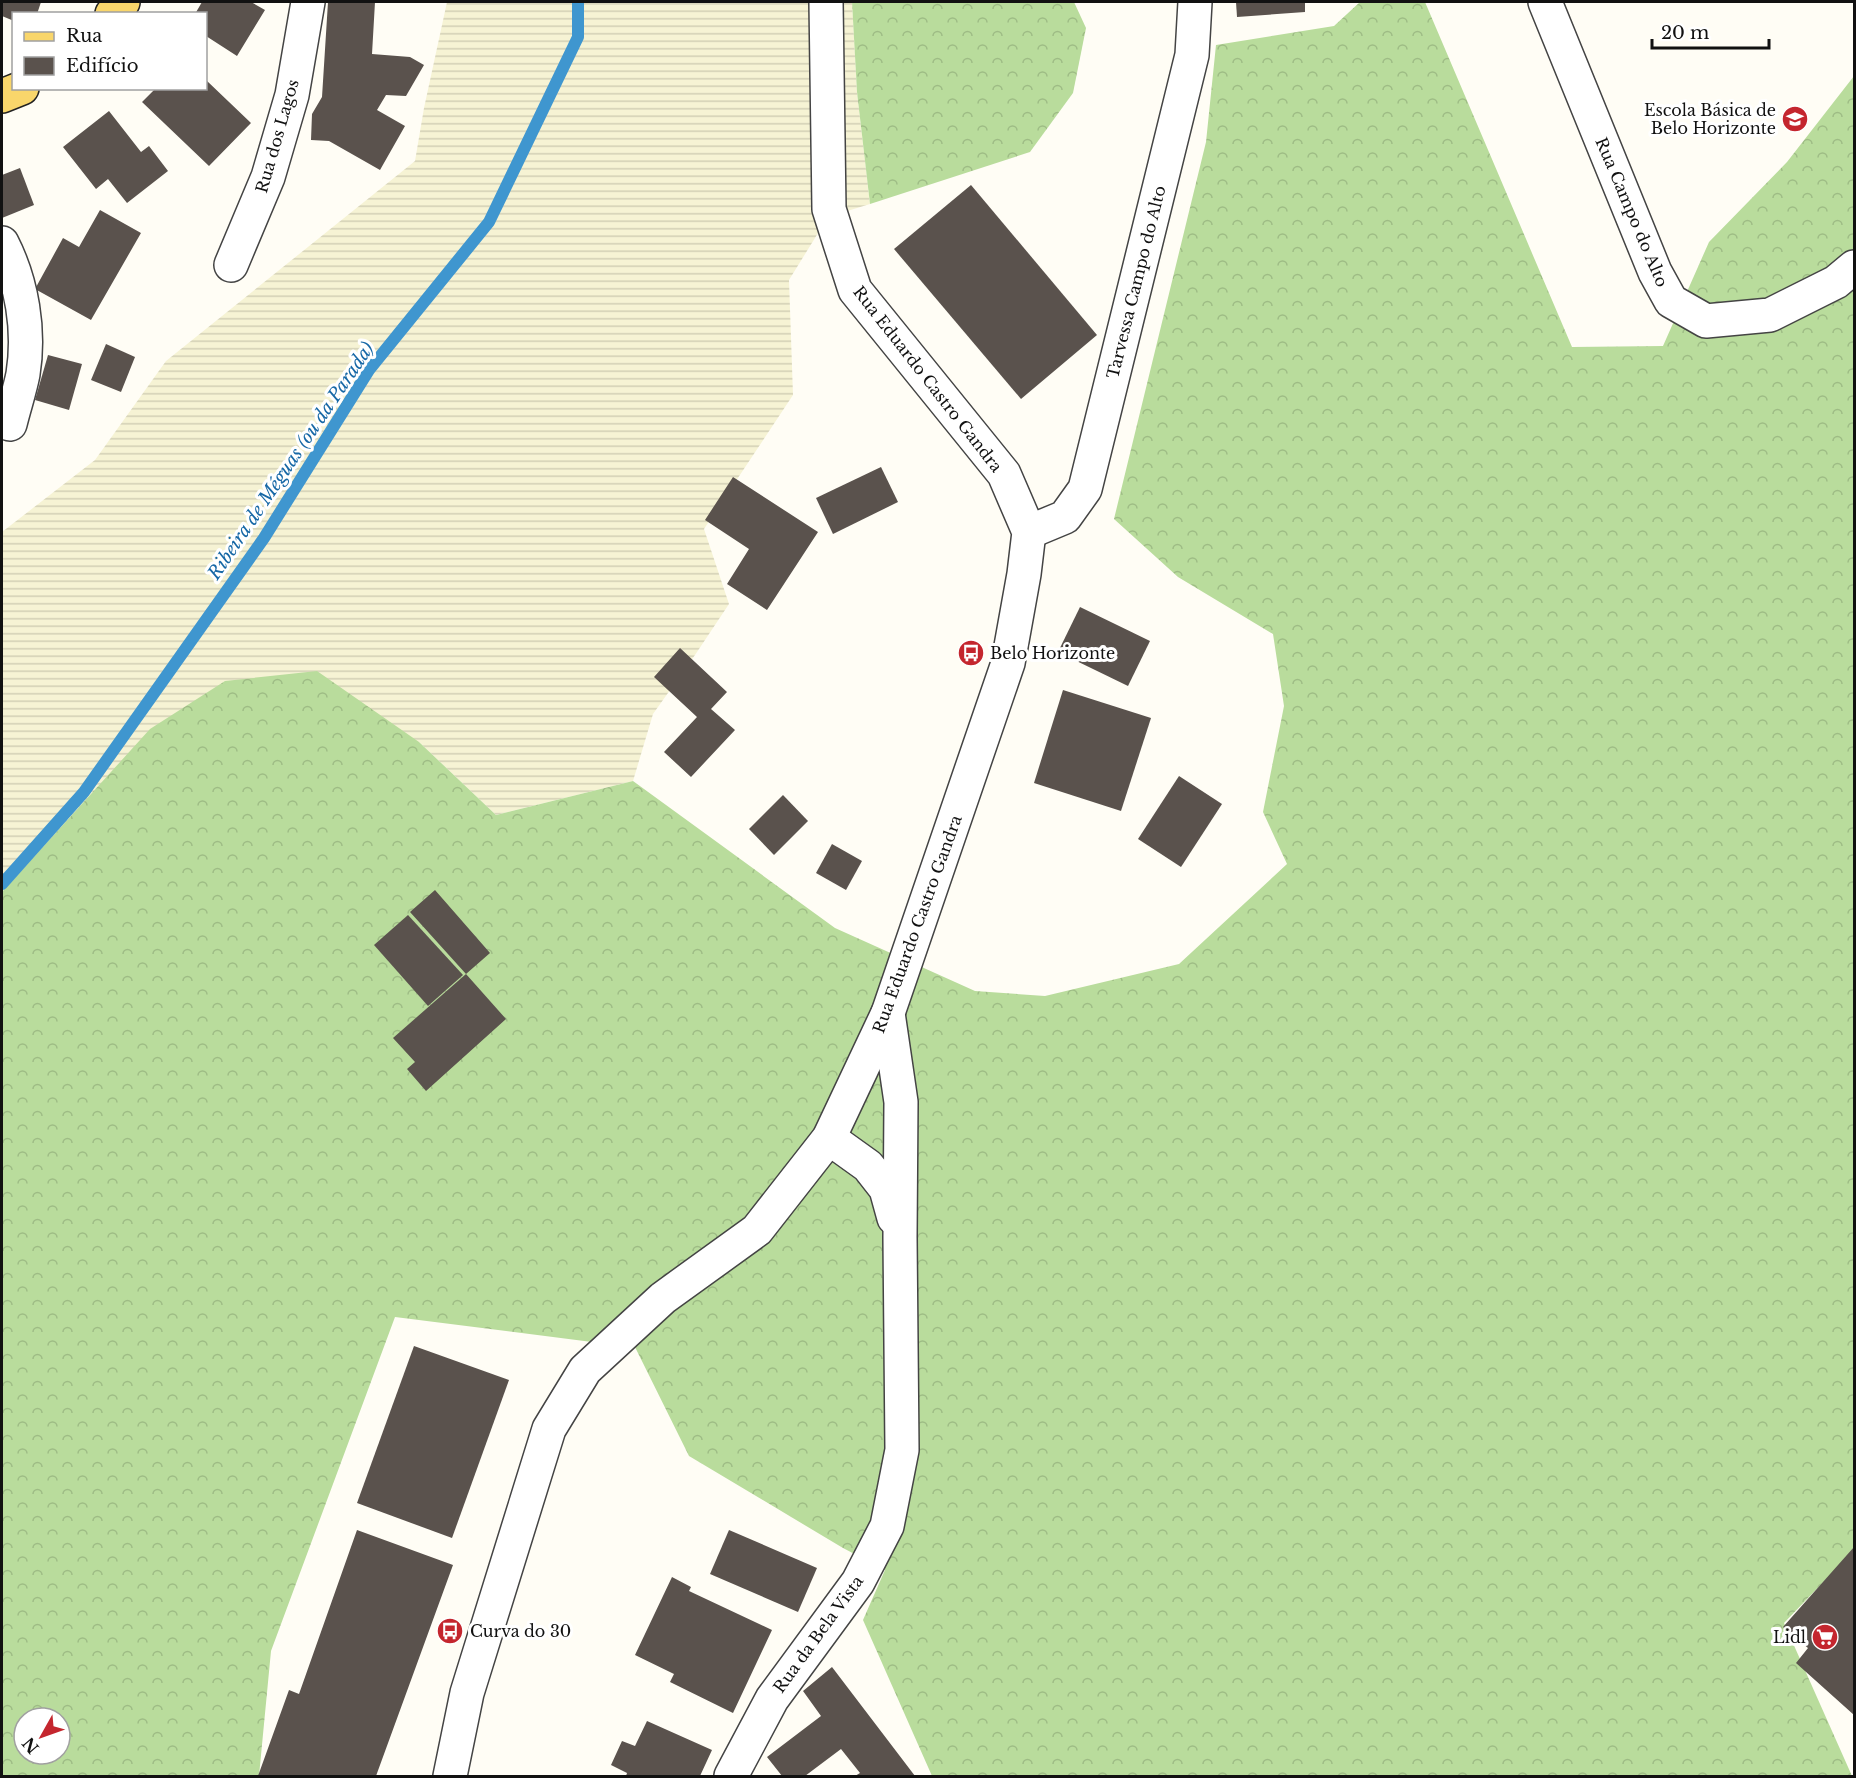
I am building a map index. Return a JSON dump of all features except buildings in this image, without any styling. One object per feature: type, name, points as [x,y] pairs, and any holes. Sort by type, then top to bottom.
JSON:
[{"type":"main road","points":[[2,96],[17,90]]},
{"type":"street","name":"Rua dos Lagos","points":[[231,265],[268,177],[292,94],[308,2]]},
{"type":"street","name":"Rua Eduardo Castro Gandra","points":[[450,1776],[467,1693],[549,1430],[585,1370],[663,1298],[757,1230],[829,1138],[888,1013],[1008,663],[1029,532],[1004,474],[855,290],[829,209],[826,2]]},
{"type":"street","name":"Tarvessa Campo do Alto","points":[[1029,532],[1065,517],[1086,489],[1192,55],[1195,2]]},
{"type":"street","name":"Rua Campo do Alto","points":[[1545,2],[1655,272],[1671,301],[1706,321],[1770,315],[1836,282],[1854,267]]},
{"type":"street","points":[[2,243],[11,261],[25,319],[23,373],[10,424]]},
{"type":"street","name":"Rua da Bela Vista","points":[[731,1776],[772,1699],[858,1582],[887,1526],[902,1450],[901,1102],[888,1013]]},
{"type":"street","name":"Rua da Bela Vista","points":[[829,1138],[868,1166],[886,1189],[900,1237]]},
{"type":"shaded area","points":[[447,2],[852,2],[857,92],[870,204],[828,217],[789,280],[793,395],[704,529],[729,604],[653,714],[633,781],[496,815],[419,742],[26,864],[2,892],[2,532],[95,460],[166,361],[415,161]]},
{"type":"green space","points":[[852,2],[1074,2],[1086,28],[1073,93],[1030,152],[870,204],[857,92]]},
{"type":"green space","points":[[1360,2],[1425,2],[1572,347],[1663,346],[1709,242],[1787,162],[1854,76],[1854,1550],[1784,1623],[1852,1776],[932,1776],[863,1620],[885,1570],[843,1548],[689,1456],[634,1345],[631,1347],[395,1317],[271,1651],[259,1776],[2,1776],[2,892],[150,729],[225,681],[317,671],[419,742],[496,815],[633,781],[835,928],[975,991],[1045,996],[1179,964],[1287,864],[1263,812],[1284,706],[1273,634],[1178,577],[1114,519],[1206,142],[1216,45],[1334,26]]},
{"type":"waterway","name":"Ribeira de Méguas (ou da Parada)","points":[[2,884],[84,792],[264,538],[369,370],[489,222],[578,37],[578,2]]},
{"type":"place","name":"Escola Básica de Belo Horizonte","points":[[1795,119]]},
{"type":"place","name":"Belo Horizonte","points":[[971,653]]},
{"type":"place","name":"Curva do 30","points":[[450,1631]]},
{"type":"place","name":"Lidl","points":[[1825,1637]]}]
